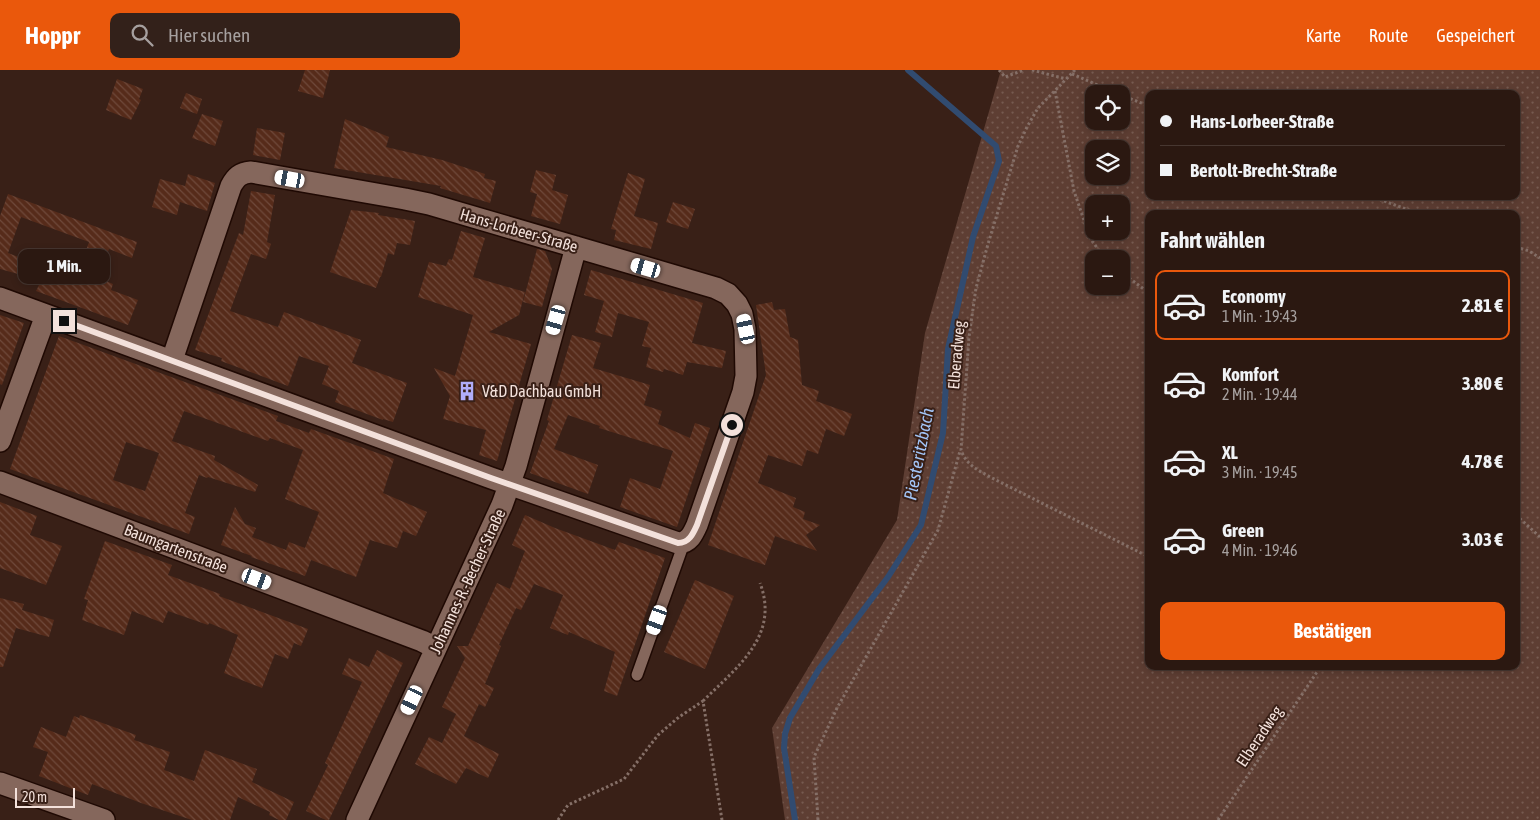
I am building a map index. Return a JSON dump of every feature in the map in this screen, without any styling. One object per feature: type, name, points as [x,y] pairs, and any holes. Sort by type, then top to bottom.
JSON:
[{"type":"street","name":"Hans-Lorbeer-Straße","points":[[172,360],[231,186],[236,177],[243,172],[405,198],[716,288],[728,294],[737,304],[746,329],[743,392],[697,525],[692,536],[684,543]]},
{"type":"street","name":"Johannes-R.-Becher-Straße","points":[[357,820],[502,505],[510,484],[576,247]]},
{"type":"street","points":[[0,298],[668,541],[684,543]]},
{"type":"street","points":[[0,441],[46,315]]},
{"type":"street","name":"Baumgartenstraße","points":[[0,482],[404,634],[436,648]]},
{"type":"street","points":[[0,783],[104,820]]},
{"type":"lane","points":[[637,675],[684,543]]},
{"type":"path","points":[[999,70],[1005,77],[1024,70]]},
{"type":"path","points":[[1032,70],[1067,80]]},
{"type":"path","name":"Elberadweg","points":[[818,820],[814,757],[837,708],[938,530],[961,450],[969,337],[976,288],[1018,146],[1026,126],[1038,108],[1075,70]]},
{"type":"path","points":[[1072,74],[1098,85]]},
{"type":"path","points":[[1054,90],[1074,191],[1090,238],[1099,250]]},
{"type":"path","points":[[1130,98],[1145,104]]},
{"type":"path","points":[[1381,200],[1409,210]]},
{"type":"path","points":[[1520,248],[1540,258]]},
{"type":"path","points":[[1130,279],[1145,290]]},
{"type":"path","points":[[961,450],[963,458],[969,465],[1145,555]]},
{"type":"path","points":[[1520,518],[1540,536]]},
{"type":"path","points":[[558,820],[568,805],[624,779],[658,735],[703,701],[738,666],[757,642],[765,621],[765,596],[760,583]]},
{"type":"path","name":"Elberadweg","points":[[1218,820],[1318,670]]},
{"type":"path","points":[[703,701],[722,820]]},
{"type":"shaded area","points":[[1001,70],[1540,70],[1540,820],[785,820],[772,728],[897,520],[925,333]]},
{"type":"building","points":[[305,70],[330,70],[323,98],[298,91]]},
{"type":"building","points":[[117,79],[143,89],[139,99],[141,100],[131,120],[106,110]]},
{"type":"building","points":[[186,93],[202,99],[197,114],[180,108]]},
{"type":"building","points":[[202,114],[223,121],[215,146],[192,138]]},
{"type":"building","points":[[345,119],[389,137],[386,147],[442,160],[485,174],[484,178],[496,181],[490,203],[440,188],[441,186],[334,168]]},
{"type":"building","points":[[257,128],[285,133],[280,160],[253,155]]},
{"type":"building","points":[[536,170],[556,175],[552,190],[568,195],[560,224],[531,216],[537,194],[530,192]]},
{"type":"building","points":[[628,173],[645,179],[634,216],[658,223],[651,249],[614,240],[616,230],[611,229]]},
{"type":"building","points":[[188,174],[215,183],[207,211],[180,202],[177,215],[152,207],[160,179],[185,186]]},
{"type":"building","points":[[251,191],[275,195],[267,242],[271,244],[266,259],[251,254],[230,311],[278,327],[284,312],[361,340],[352,363],[407,383],[393,422],[335,402],[339,391],[322,384],[329,366],[299,356],[288,386],[221,361],[222,358],[195,350],[239,233],[243,235]]},
{"type":"building","points":[[8,194],[137,242],[132,258],[109,249],[99,278],[113,284],[111,290],[138,300],[128,325],[36,291],[39,285],[27,281],[29,277],[0,269],[0,216]],"holes":[[[21,217],[89,242],[76,279],[8,253]]]},
{"type":"building","points":[[673,202],[695,209],[688,229],[666,222]]},
{"type":"building","points":[[351,210],[379,213],[378,215],[415,221],[410,245],[397,243],[394,255],[388,253],[376,288],[330,272]]},
{"type":"building","points":[[461,231],[485,238],[473,277],[525,292],[519,315],[489,332],[531,344],[497,461],[479,455],[486,430],[443,419],[450,396],[434,368],[455,376],[473,315],[418,297],[429,262],[446,266],[449,259],[452,260]]},
{"type":"building","points":[[537,249],[545,251],[552,269],[542,307],[523,302]]},
{"type":"building","points":[[591,270],[703,303],[692,343],[726,351],[722,368],[687,362],[683,375],[664,369],[663,372],[646,367],[651,348],[642,346],[649,322],[618,313],[612,337],[595,332],[604,301],[584,295]]},
{"type":"building","points":[[772,302],[774,310],[785,309],[790,337],[798,340],[802,385],[819,391],[816,401],[852,414],[844,436],[826,429],[818,454],[807,450],[802,466],[768,455],[758,483],[796,498],[793,507],[805,512],[803,519],[820,525],[806,535],[817,551],[775,536],[765,565],[708,545],[766,375],[756,305]]},
{"type":"building","points":[[0,315],[24,323],[2,385],[0,384]]},
{"type":"building","points":[[572,335],[601,343],[593,368],[650,385],[644,405],[662,411],[658,424],[690,438],[695,423],[710,428],[677,527],[620,507],[630,478],[660,489],[673,451],[599,428],[600,426],[568,415],[554,449],[598,465],[588,494],[530,473],[549,421],[547,420]]},
{"type":"building","points":[[59,336],[278,416],[276,421],[309,433],[311,429],[394,459],[383,493],[427,512],[416,536],[403,531],[397,548],[370,540],[356,577],[311,560],[305,576],[221,545],[235,507],[245,524],[256,528],[252,537],[286,550],[289,542],[305,548],[319,512],[285,499],[303,450],[270,438],[268,441],[184,411],[172,441],[215,456],[214,460],[258,485],[255,492],[199,475],[185,513],[195,517],[189,534],[10,469]],"holes":[[[126,442],[159,453],[145,491],[113,480]]]},
{"type":"building","points":[[0,502],[37,516],[30,535],[62,546],[46,585],[0,568]]},
{"type":"building","points":[[525,515],[615,550],[619,542],[665,558],[617,696],[604,691],[615,652],[569,632],[568,635],[550,628],[563,595],[534,584],[521,610],[516,608],[499,645],[501,646],[485,684],[494,688],[485,707],[479,704],[464,736],[499,754],[488,778],[466,768],[456,784],[415,764],[429,737],[442,743],[456,714],[442,707],[465,658],[457,646],[468,646],[497,583],[510,589],[525,551],[512,545]]},
{"type":"building","points":[[105,541],[172,565],[168,575],[308,629],[301,646],[294,643],[288,659],[275,654],[262,688],[224,673],[238,635],[209,623],[208,625],[168,611],[163,623],[132,611],[124,635],[82,620],[88,600],[84,599]]},
{"type":"building","points":[[695,580],[734,596],[705,669],[664,652]]},
{"type":"building","points":[[0,598],[24,604],[22,610],[54,620],[49,637],[16,628],[3,667],[0,667]]},
{"type":"building","points":[[377,650],[403,663],[329,820],[326,820],[306,811],[328,765],[325,763],[362,682],[342,674],[349,658],[369,667]]},
{"type":"building","points":[[80,715],[136,735],[134,740],[170,752],[164,770],[194,781],[205,750],[257,769],[252,782],[294,802],[286,820],[279,820],[269,815],[270,812],[238,797],[230,820],[192,820],[92,784],[88,795],[39,776],[48,752],[33,747],[41,727],[66,737],[74,716],[79,718]]},
{"type":"waterway","name":"Piesteritzbach","points":[[795,820],[784,748],[785,734],[790,718],[819,669],[888,577],[921,525],[943,433],[948,349],[973,237],[999,161],[996,146],[908,70]]},
{"type":"place","name":"V&D Dachbau GmbH","points":[[467,391]]},
{"type":"route","points":[[64,321],[491,478],[678,543],[684,543],[692,536],[732,425]]}]
